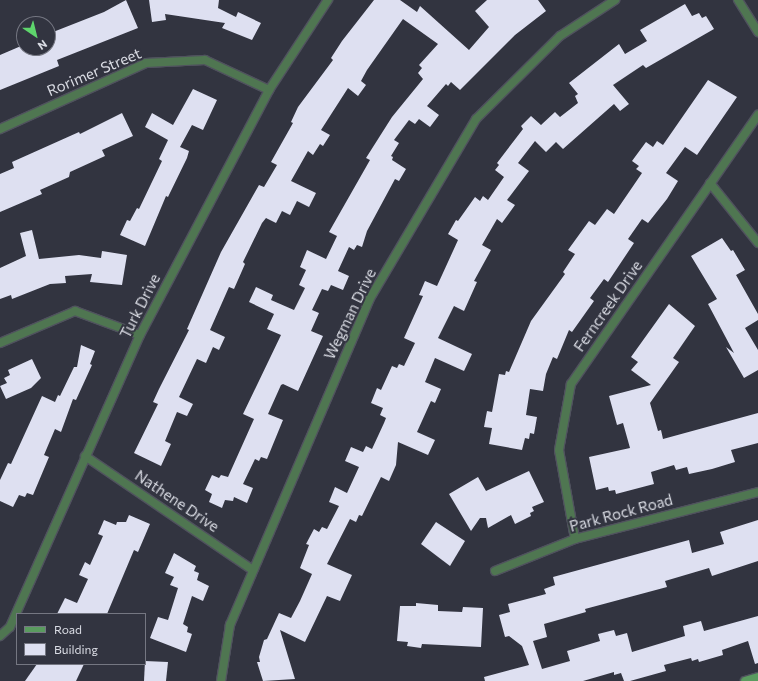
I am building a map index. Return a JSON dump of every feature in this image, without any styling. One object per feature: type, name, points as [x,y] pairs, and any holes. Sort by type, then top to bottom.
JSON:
[{"type":"street","name":"Turk Drive","points":[[16,613],[140,335],[269,90],[328,0]]},
{"type":"street","name":"Wegman Drive","points":[[221,681],[230,625],[369,300],[476,118],[560,36],[615,0]]},
{"type":"street","points":[[738,0],[758,32]]},
{"type":"street","name":"Rorimer Street","points":[[0,129],[146,63],[204,60],[269,90]]},
{"type":"street","name":"Ferncreek Drive","points":[[575,539],[559,450],[571,384],[758,115]]},
{"type":"street","points":[[710,183],[758,243]]},
{"type":"street","points":[[0,343],[75,311],[140,335]]},
{"type":"street","name":"Nathene Drive","points":[[85,456],[253,570]]},
{"type":"street","name":"Park Rock Road","points":[[495,571],[575,539],[758,492]]},
{"type":"street","name":"Turk Drive","points":[[0,636],[10,627],[16,613]]},
{"type":"street","points":[[745,681],[758,677]]},
{"type":"building","points":[[126,0],[138,28],[57,60],[59,66],[0,90],[0,55],[16,48],[16,56],[56,56],[56,31],[104,12]]},
{"type":"building","points":[[149,0],[219,0],[218,8],[236,17],[238,12],[261,23],[252,40],[222,28],[225,23],[165,14],[166,20],[152,22]]},
{"type":"building","points":[[374,0],[400,0],[417,12],[420,6],[469,50],[489,27],[475,11],[487,0],[538,0],[546,11],[515,35],[460,90],[451,82],[448,86],[446,84],[427,106],[439,115],[430,127],[419,119],[415,124],[409,120],[394,140],[399,143],[391,156],[393,157],[392,160],[406,169],[399,181],[395,179],[367,231],[362,247],[357,245],[354,250],[349,247],[338,271],[349,276],[343,290],[331,285],[328,291],[322,289],[312,310],[319,313],[311,331],[323,336],[298,391],[283,384],[281,385],[268,414],[283,420],[267,459],[261,457],[259,461],[255,459],[243,484],[253,488],[247,503],[234,497],[233,501],[225,500],[222,508],[209,502],[212,494],[205,490],[212,475],[219,478],[221,475],[228,477],[254,419],[243,414],[281,335],[267,329],[274,314],[249,302],[256,287],[273,295],[271,300],[294,310],[305,288],[299,285],[306,270],[300,267],[307,250],[326,259],[337,236],[329,232],[370,160],[366,158],[392,117],[423,79],[418,73],[422,68],[419,65],[438,44],[403,19],[367,70],[361,81],[366,85],[358,96],[348,88],[321,130],[330,135],[323,146],[320,144],[313,155],[308,151],[291,181],[316,193],[309,207],[297,201],[290,215],[282,211],[276,223],[266,218],[262,223],[243,262],[245,264],[234,289],[229,287],[210,330],[225,337],[219,350],[213,347],[206,363],[197,359],[179,397],[193,404],[187,416],[177,412],[165,441],[171,444],[161,466],[134,453],[158,404],[153,402],[189,330],[187,329],[221,252],[259,185],[264,187],[277,165],[271,162],[293,123],[291,122],[298,107],[333,60],[331,58],[342,41]]},
{"type":"building","points":[[685,4],[692,16],[699,13],[702,18],[706,16],[714,29],[646,68],[643,65],[613,85],[629,104],[620,111],[614,104],[563,149],[556,142],[546,152],[535,141],[518,163],[529,171],[507,200],[515,205],[502,223],[497,219],[482,245],[491,250],[474,281],[477,282],[464,311],[454,306],[438,338],[472,354],[464,371],[435,358],[425,382],[441,389],[435,403],[431,401],[417,432],[435,440],[428,455],[398,442],[396,465],[389,481],[381,477],[362,516],[359,515],[356,522],[350,519],[327,564],[352,575],[340,601],[327,596],[305,642],[280,630],[295,679],[263,681],[257,662],[260,662],[259,657],[264,640],[267,639],[279,613],[291,618],[300,601],[312,574],[300,568],[309,545],[306,544],[314,529],[319,532],[322,527],[327,529],[339,506],[329,502],[335,487],[347,493],[359,467],[345,461],[351,447],[363,452],[366,446],[372,449],[384,423],[386,418],[380,415],[383,408],[371,403],[377,388],[381,390],[392,366],[397,368],[399,364],[404,366],[415,343],[404,338],[423,296],[419,295],[425,281],[437,286],[458,240],[448,234],[456,220],[458,221],[475,197],[480,201],[483,196],[488,200],[504,177],[495,170],[499,165],[497,163],[523,129],[521,126],[531,116],[541,125],[555,112],[560,117],[578,103],[575,96],[578,94],[569,83],[619,44],[625,54],[647,41],[640,30]]},
{"type":"building","points":[[708,80],[737,97],[697,155],[685,147],[666,173],[678,181],[667,199],[648,223],[642,219],[628,239],[634,243],[608,282],[604,279],[590,298],[594,301],[572,332],[569,330],[557,359],[553,357],[546,374],[543,391],[530,389],[526,415],[537,417],[534,434],[530,433],[529,439],[525,438],[522,450],[489,444],[492,428],[484,427],[487,411],[492,412],[499,374],[505,375],[506,371],[509,372],[531,321],[565,274],[563,272],[575,254],[568,250],[589,221],[595,225],[607,209],[614,214],[642,173],[636,169],[639,166],[632,161],[646,142],[653,147],[657,141],[663,145]]},
{"type":"building","points":[[193,89],[217,100],[203,130],[192,125],[180,147],[189,151],[187,158],[168,197],[166,196],[145,246],[120,235],[127,220],[130,221],[137,208],[139,209],[162,161],[159,159],[168,140],[145,127],[152,113],[173,125]]},
{"type":"building","points":[[122,113],[133,136],[102,150],[105,156],[70,172],[69,177],[40,190],[42,194],[0,212],[0,174],[14,168],[12,162],[79,132],[80,134]]},
{"type":"building","points":[[32,230],[39,259],[79,255],[101,258],[102,251],[127,255],[122,285],[90,282],[92,274],[65,276],[66,283],[50,284],[12,299],[11,295],[0,299],[0,268],[26,256],[20,233]]},
{"type":"building","points":[[722,238],[731,251],[733,250],[745,270],[736,275],[758,314],[758,320],[745,328],[758,350],[758,370],[744,378],[726,347],[734,353],[708,304],[717,299],[691,256]]},
{"type":"building","points":[[669,304],[695,326],[673,358],[679,362],[650,403],[658,431],[661,430],[663,439],[758,413],[758,443],[731,450],[735,462],[712,469],[689,474],[687,467],[676,470],[674,465],[651,472],[654,484],[616,494],[615,490],[609,491],[608,487],[596,490],[589,457],[630,448],[623,423],[617,425],[609,396],[651,385],[631,370],[638,362],[631,357]]},
{"type":"building","points":[[81,345],[95,351],[90,364],[92,365],[76,400],[73,399],[61,432],[55,429],[44,455],[49,457],[33,495],[27,493],[25,497],[19,495],[13,507],[0,501],[0,480],[8,463],[11,464],[42,396],[55,402],[58,395],[60,396],[74,367],[77,367]]},
{"type":"building","points":[[32,359],[41,378],[31,388],[6,399],[0,386],[7,383],[4,378],[10,375],[8,370]]},
{"type":"building","points":[[529,471],[544,502],[532,507],[534,511],[530,513],[531,516],[515,524],[511,515],[488,528],[486,518],[480,518],[471,531],[449,494],[478,477],[486,491]]},
{"type":"building","points":[[129,515],[150,524],[138,552],[134,550],[107,613],[58,613],[65,598],[77,603],[88,579],[79,575],[85,562],[90,565],[103,536],[98,534],[104,520],[116,525],[117,522],[126,522]]},
{"type":"building","points":[[758,520],[758,561],[712,576],[709,568],[665,581],[667,587],[585,609],[586,612],[544,624],[547,637],[533,641],[542,669],[570,661],[567,651],[600,641],[598,634],[614,630],[616,636],[627,633],[632,652],[685,636],[683,626],[701,621],[704,631],[758,616],[758,663],[755,664],[748,641],[722,650],[723,655],[699,662],[698,659],[692,661],[691,658],[664,665],[666,671],[630,681],[624,681],[621,673],[614,675],[614,672],[583,681],[485,681],[484,677],[529,665],[522,646],[509,636],[505,637],[499,615],[510,612],[508,604],[546,594],[544,589],[555,585],[553,577],[689,540],[692,553],[724,544],[720,532]]},
{"type":"building","points":[[436,522],[465,541],[450,566],[421,544]]},
{"type":"building","points":[[174,553],[196,566],[194,571],[199,573],[197,580],[209,586],[203,601],[192,596],[183,624],[188,627],[187,632],[192,634],[186,652],[150,638],[158,617],[168,620],[178,588],[170,585],[174,577],[165,573]]},
{"type":"building","points":[[416,603],[438,605],[438,611],[462,612],[463,607],[483,608],[481,647],[422,644],[421,648],[407,646],[408,642],[397,641],[400,606],[416,606]]},
{"type":"building","points":[[146,661],[168,662],[166,681],[144,681]]},
{"type":"building","points":[[36,665],[84,665],[76,681],[25,681]]}]
